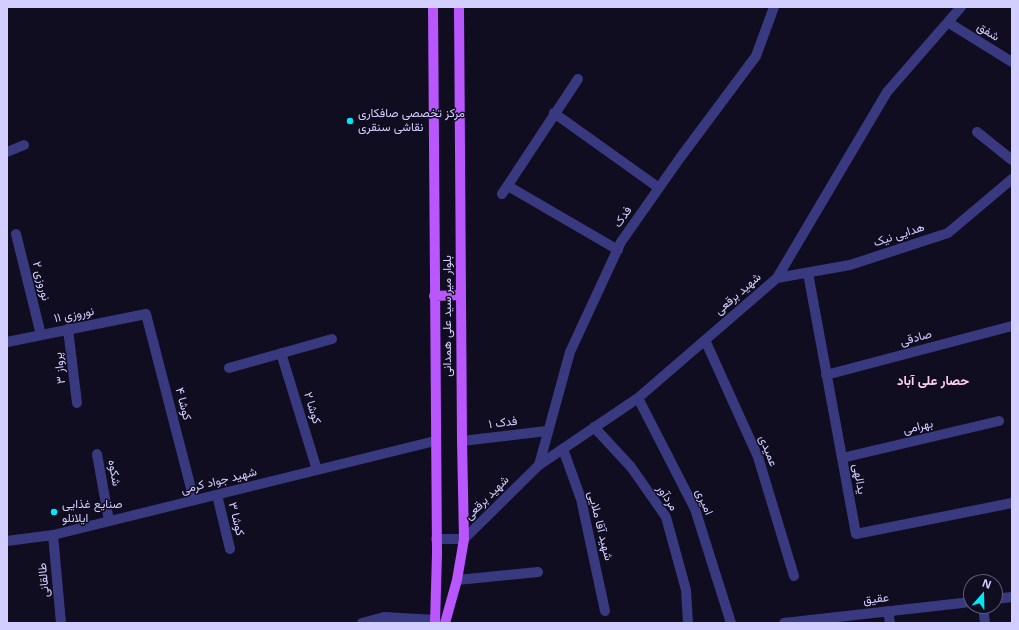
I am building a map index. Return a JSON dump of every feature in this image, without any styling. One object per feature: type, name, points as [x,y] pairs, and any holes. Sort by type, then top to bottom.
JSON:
[{"type":"main road","name":"بلوار میر سید علی همدانی","points":[[433,7],[435,441],[438,622]]},
{"type":"main road","name":"بلوار میر سید علی همدانی","points":[[438,622],[457,580],[464,539],[459,7]]},
{"type":"main road","points":[[434,296],[461,295]]},
{"type":"street","name":"فدک","points":[[539,464],[547,430],[570,352],[618,250],[659,188],[756,56],[774,7]]},
{"type":"street","name":"شهید برقعی","points":[[464,539],[539,464],[638,398],[777,278],[887,92],[962,7]]},
{"type":"street","name":"شفق","points":[[949,23],[1012,62]]},
{"type":"street","points":[[578,79],[554,113],[505,190],[618,250]]},
{"type":"street","points":[[554,113],[659,188]]},
{"type":"street","points":[[976,132],[1012,160]]},
{"type":"street","points":[[7,152],[24,145]]},
{"type":"street","name":"هدایی نیک","points":[[777,278],[850,265],[948,233],[1012,179]]},
{"type":"street","name":"نوروزی ۲","points":[[16,234],[41,335]]},
{"type":"street","name":"یدالهی","points":[[808,273],[856,534],[1012,503]]},
{"type":"street","name":"نوروزی ۱۱","points":[[7,342],[146,314]]},
{"type":"street","name":"کوشا ۴","points":[[146,314],[194,500]]},
{"type":"street","name":"صادقی","points":[[826,375],[1012,326]]},
{"type":"street","name":"پرواز ۳","points":[[68,329],[77,404]]},
{"type":"street","points":[[228,368],[332,339]]},
{"type":"street","name":"عمیدی","points":[[705,340],[758,457],[794,576]]},
{"type":"street","name":"کوشا ۲","points":[[281,353],[317,470]]},
{"type":"street","name":"امیری","points":[[638,398],[695,509],[731,623]]},
{"type":"street","name":"بهرامی","points":[[842,458],[999,421]]},
{"type":"street","name":"مردآور","points":[[594,427],[631,467],[666,517],[686,590],[688,623]]},
{"type":"street","name":"فدک ۱","points":[[462,441],[547,430]]},
{"type":"street","name":"شهید جواد کرمی","points":[[7,541],[53,535],[435,441]]},
{"type":"street","name":"شهید آقا ملایی","points":[[562,449],[581,499],[605,611]]},
{"type":"street","name":"شکوه","points":[[97,454],[109,521]]},
{"type":"street","name":"کوشا ۳","points":[[217,495],[230,549]]},
{"type":"street","name":"طالقانی","points":[[53,535],[61,623]]},
{"type":"street","points":[[436,540],[464,539]]},
{"type":"street","points":[[457,580],[538,572]]},
{"type":"street","name":"عقیق","points":[[784,623],[963,603]]},
{"type":"street","points":[[888,611],[890,623]]},
{"type":"street","points":[[362,623],[384,618],[438,622]]},
{"type":"place","name":"مرکز تخصصی صافکاری نقاشی سنقری","points":[[350,121]]},
{"type":"place","name":"صنایع غذایی ایلانلو","points":[[54,512]]},
{"type":"district","name":"حصار علی آباد","points":[[933,381]]}]
